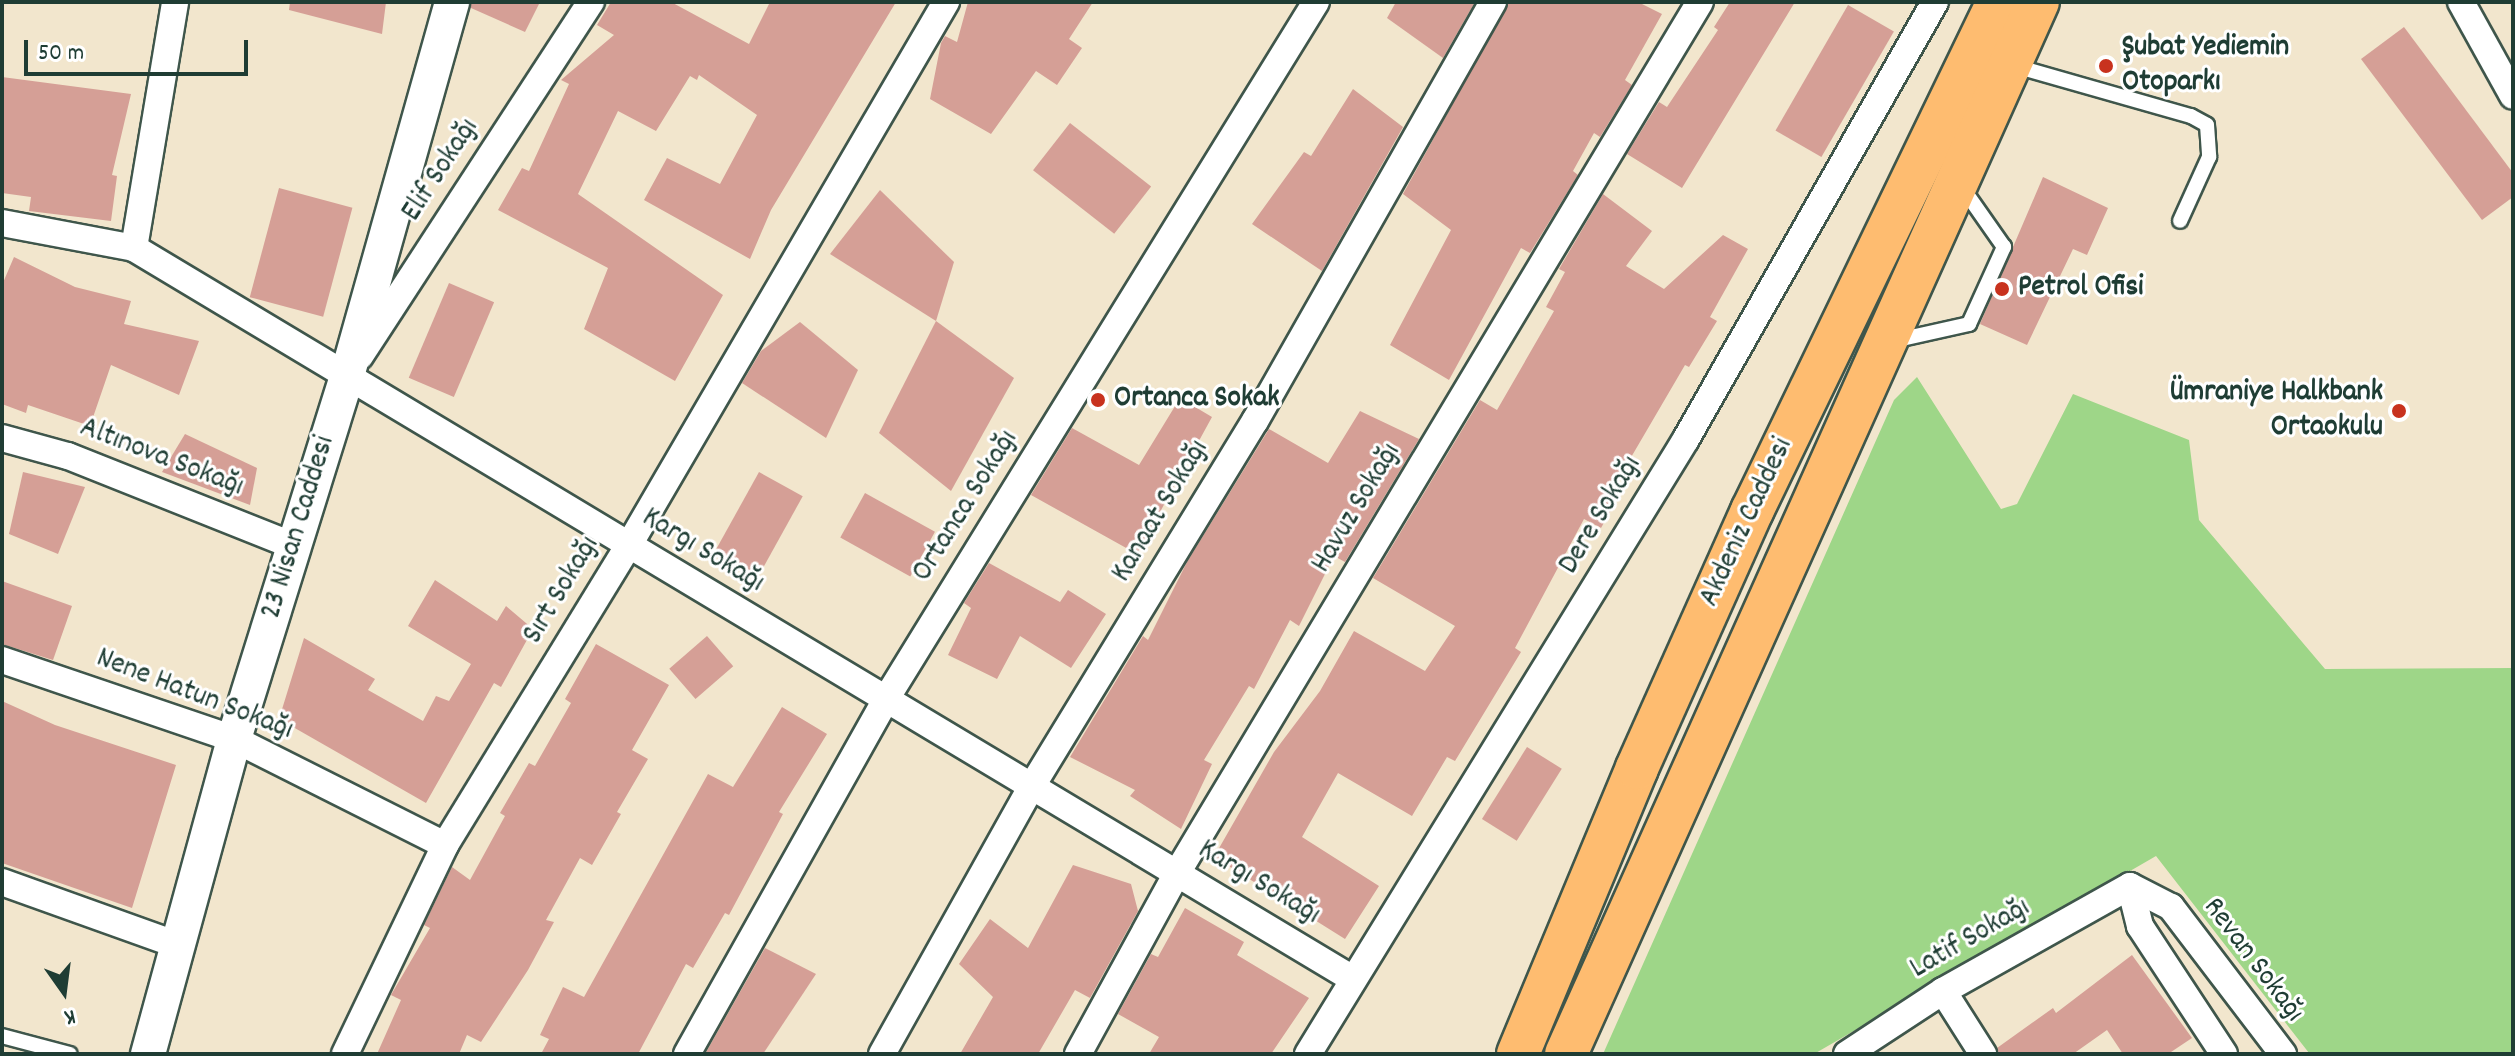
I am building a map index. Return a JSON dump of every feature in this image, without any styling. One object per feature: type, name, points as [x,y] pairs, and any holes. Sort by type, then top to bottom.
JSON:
[{"type":"main road","name":"Akdeniz Caddesi","points":[[1518,1054],[1637,768],[1752,511],[1998,2]]},
{"type":"main road","name":"Akdeniz Caddesi","points":[[1566,1054],[2038,2]]},
{"type":"street","points":[[134,248],[169,59],[175,2]]},
{"type":"street","name":"23 Nisan Caddesi","points":[[148,1054],[234,739],[347,376],[452,2]]},
{"type":"street","name":"Elif Sokağı","points":[[347,376],[591,2]]},
{"type":"street","name":"Sırt Sokağı","points":[[345,1054],[445,845],[629,545],[946,2]]},
{"type":"street","name":"Ortanca Sokağı","points":[[687,1054],[886,699],[1316,2]]},
{"type":"street","name":"Kanaat Sokağı","points":[[882,1054],[1032,786],[1255,421],[1493,2]]},
{"type":"street","name":"Havuz Sokağı","points":[[1078,1054],[1177,873],[1700,2]]},
{"type":"street","name":"Dere Sokağı","points":[[1308,1054],[1453,826],[1686,439],[1935,2]]},
{"type":"street","points":[[2461,2],[2513,96]]},
{"type":"street","name":"Kargı Sokağı","points":[[2,223],[134,248],[1353,979]]},
{"type":"street","name":"Altınova Sokağı","points":[[2,438],[68,456],[294,546]]},
{"type":"street","name":"Nene Hatun Sokağı","points":[[2,660],[234,739],[445,845]]},
{"type":"street","points":[[2,882],[178,945]]},
{"type":"street","points":[[2130,886],[2140,926],[2224,1054]]},
{"type":"street","name":"Latif Sokağı","points":[[1847,1054],[1943,991],[2130,886]]},
{"type":"street","name":"Revan Sokağı","points":[[2130,886],[2171,907],[2283,1054]]},
{"type":"street","points":[[1943,991],[1983,1054]]},
{"type":"lane","points":[[2011,65],[2191,116],[2207,125],[2209,157],[2180,221]]},
{"type":"lane","points":[[1885,343],[1969,324],[2004,247],[1958,182]]},
{"type":"lane","points":[[2,1036],[70,1054]]},
{"type":"green space","points":[[1917,377],[2001,509],[2017,504],[2073,394],[2189,440],[2199,520],[2325,669],[2513,668],[2513,1054],[2309,1053],[2156,856],[1814,1054],[1603,1054],[1894,400]]},
{"type":"building","points":[[290,2],[386,2],[382,34],[289,10]]},
{"type":"building","points":[[471,2],[540,2],[525,32],[471,8]]},
{"type":"building","points":[[611,2],[671,2],[749,44],[770,2],[896,2],[771,210],[750,259],[644,200],[667,158],[720,184],[757,115],[699,75],[697,80],[690,76],[656,131],[618,111],[578,194],[723,295],[675,381],[584,329],[608,268],[498,210],[522,168],[529,171],[569,84],[561,80],[614,35],[597,25]]},
{"type":"building","points":[[968,2],[1093,2],[1069,39],[1082,48],[1057,85],[1036,71],[991,134],[930,99],[941,43],[945,36],[957,42]]},
{"type":"building","points":[[1396,2],[1475,2],[1443,58],[1387,18]]},
{"type":"building","points":[[1509,2],[1638,2],[1662,14],[1625,80],[1632,85],[1600,137],[1594,133],[1573,171],[1578,175],[1530,253],[1521,248],[1449,380],[1390,345],[1451,230],[1403,194]]},
{"type":"building","points":[[1730,2],[1795,2],[1682,188],[1627,154],[1659,102],[1667,107],[1718,30],[1714,27]]},
{"type":"building","points":[[1848,5],[1894,32],[1821,157],[1776,131]]},
{"type":"building","points":[[2404,27],[2513,173],[2513,197],[2482,220],[2361,59]]},
{"type":"building","points":[[2,77],[131,94],[112,175],[117,176],[111,221],[29,211],[31,197],[2,193]]},
{"type":"building","points":[[1353,89],[1403,127],[1322,271],[1252,224],[1304,152],[1311,156]]},
{"type":"building","points":[[1070,123],[1151,186],[1114,234],[1033,170]]},
{"type":"building","points":[[2043,177],[2108,208],[2087,255],[2073,249],[2027,345],[1980,324]]},
{"type":"building","points":[[279,188],[352,208],[323,317],[250,297]]},
{"type":"building","points":[[880,190],[954,262],[936,321],[830,254]]},
{"type":"building","points":[[1603,194],[1652,231],[1626,266],[1664,289],[1723,235],[1748,249],[1710,317],[1717,321],[1689,367],[1685,365],[1616,483],[1624,487],[1601,528],[1584,519],[1515,648],[1521,652],[1455,761],[1447,757],[1412,816],[1338,773],[1302,837],[1379,886],[1345,939],[1214,857],[1274,752],[1320,691],[1354,631],[1425,671],[1455,626],[1373,578],[1480,400],[1497,410],[1554,311],[1546,307],[1565,272],[1559,269]]},
{"type":"building","points":[[14,257],[75,287],[131,301],[124,324],[199,341],[179,395],[111,365],[90,426],[28,405],[26,413],[2,404],[2,285]]},
{"type":"building","points":[[449,283],[494,302],[454,397],[409,378]]},
{"type":"building","points":[[936,321],[1014,378],[951,491],[879,433]]},
{"type":"building","points":[[800,322],[858,370],[826,438],[742,383],[761,351]]},
{"type":"building","points":[[1180,398],[1212,417],[1137,554],[1031,495],[1072,428],[1139,465]]},
{"type":"building","points":[[1360,411],[1419,439],[1345,562],[1334,556],[1299,626],[1290,620],[1254,689],[1249,686],[1204,760],[1212,764],[1181,829],[1130,796],[1135,790],[1070,757],[1143,636],[1148,640],[1187,562],[1269,429],[1328,463]]},
{"type":"building","points":[[185,434],[257,468],[250,505],[162,472]]},
{"type":"building","points":[[23,472],[85,487],[58,554],[9,534]]},
{"type":"building","points":[[759,472],[803,496],[759,576],[715,552]]},
{"type":"building","points":[[865,493],[935,532],[910,576],[840,538]]},
{"type":"building","points":[[989,563],[1060,602],[1068,590],[1106,614],[1071,668],[1020,636],[997,679],[948,655],[971,608],[964,603]]},
{"type":"building","points":[[435,580],[497,621],[506,606],[533,629],[501,687],[494,683],[426,803],[279,719],[304,638],[375,679],[368,690],[423,721],[436,696],[449,701],[471,664],[408,626]]},
{"type":"building","points":[[2,581],[72,606],[53,660],[2,644]]},
{"type":"building","points":[[707,636],[733,666],[696,699],[669,669]]},
{"type":"building","points":[[596,644],[669,685],[632,750],[648,759],[617,812],[621,814],[592,865],[580,858],[546,920],[554,922],[528,970],[481,1042],[467,1035],[459,1054],[377,1054],[401,1000],[391,995],[430,928],[424,925],[452,867],[470,880],[505,816],[500,813],[529,763],[535,766],[571,703],[565,699]]},
{"type":"building","points":[[2,701],[55,725],[176,765],[132,908],[2,863]]},
{"type":"building","points":[[782,707],[827,734],[779,812],[783,814],[729,915],[725,913],[693,968],[686,964],[638,1054],[541,1054],[549,1039],[540,1035],[563,987],[584,997],[708,774],[733,787]]},
{"type":"building","points":[[1527,747],[1562,769],[1517,841],[1482,819]]},
{"type":"building","points":[[1073,865],[1131,884],[1138,911],[1090,998],[1075,990],[1038,1054],[960,1054],[993,997],[959,964],[990,919],[1028,948]]},
{"type":"building","points":[[1185,908],[1244,942],[1237,955],[1309,998],[1271,1054],[1149,1054],[1159,1037],[1118,1014],[1151,954],[1158,957]]},
{"type":"building","points":[[765,948],[816,974],[763,1054],[705,1054]]},
{"type":"building","points":[[2132,955],[2192,1038],[2168,1054],[2123,1054],[2107,1030],[2073,1054],[1999,1054],[1997,1048],[2053,1008],[2056,1013]]},
{"type":"place","name":"Şubat Yediemin Otoparkı","points":[[2106,66]]},
{"type":"place","name":"Petrol Ofisi","points":[[2002,289]]},
{"type":"place","name":"Ortanca Sokak","points":[[1098,400]]},
{"type":"place","name":"Ümraniye Halkbank Ortaokulu","points":[[2399,411]]}]
